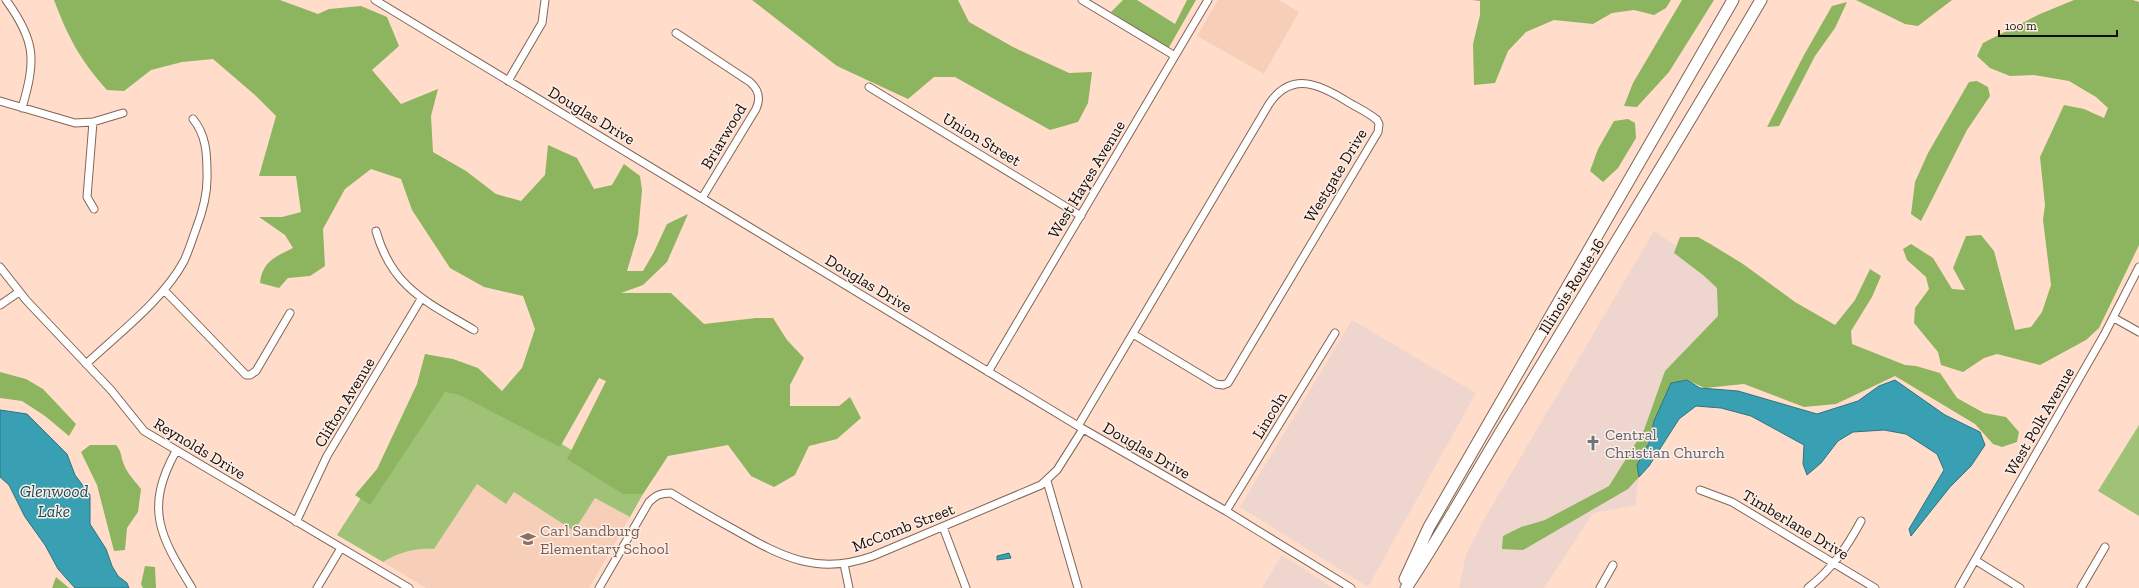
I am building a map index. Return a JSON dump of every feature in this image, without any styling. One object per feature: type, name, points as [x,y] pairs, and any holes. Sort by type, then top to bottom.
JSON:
[{"type":"main road","name":"Illinois Route 16","points":[[1401,588],[1429,527],[1546,328],[1733,0]]},
{"type":"main road","name":"Illinois Route 16","points":[[1406,588],[1442,534],[1509,418],[1641,203],[1762,0]]},
{"type":"street","points":[[6,0],[22,24],[30,48],[31,74],[22,108]]},
{"type":"street","name":"Douglas Drive","points":[[375,0],[1080,428],[1226,511],[1351,588]]},
{"type":"street","points":[[508,81],[542,23],[545,0]]},
{"type":"street","points":[[1082,0],[1175,56]]},
{"type":"street","name":"West Hayes Avenue","points":[[988,372],[1208,0]]},
{"type":"street","name":"Briarwood","points":[[676,33],[750,82],[755,86],[759,98],[756,109],[702,198]]},
{"type":"street","name":"Westgate Drive","points":[[1080,428],[1133,334],[1269,104],[1277,95],[1293,86],[1311,84],[1320,86],[1377,120],[1378,132],[1228,383],[1223,385],[1216,384],[1133,334]]},
{"type":"street","name":"Union Street","points":[[869,87],[1081,216]]},
{"type":"street","points":[[0,102],[70,122],[93,122],[124,113]]},
{"type":"street","points":[[86,364],[164,290],[184,260],[205,200],[208,172],[205,140],[201,129],[193,119]]},
{"type":"street","points":[[93,122],[87,196],[94,209]]},
{"type":"street","points":[[376,231],[389,264],[405,285],[421,299],[474,330]]},
{"type":"street","name":"Reynolds Drive","points":[[0,267],[19,292],[111,390],[144,431],[409,588]]},
{"type":"street","name":"West Polk Avenue","points":[[1959,588],[2114,318],[2139,267]]},
{"type":"street","points":[[164,290],[246,375],[254,373],[290,313]]},
{"type":"street","points":[[0,305],[19,292]]},
{"type":"street","name":"Clifton Avenue","points":[[296,522],[328,456],[421,299]]},
{"type":"street","points":[[2114,318],[2139,332]]},
{"type":"street","name":"Lincoln","points":[[1226,511],[1335,334]]},
{"type":"street","name":"McComb Street","points":[[599,588],[650,502],[654,497],[662,493],[671,493],[781,556],[809,563],[844,564],[866,558],[1032,490],[1047,481],[1057,470],[1080,428]]},
{"type":"street","points":[[176,451],[164,475],[160,488],[159,515],[164,540],[192,588]]},
{"type":"street","points":[[1047,481],[1078,588]]},
{"type":"street","name":"Timberlane Drive","points":[[1700,490],[1732,502],[1875,588]]},
{"type":"street","points":[[1808,588],[1834,564],[1851,539],[1861,520]]},
{"type":"street","points":[[943,527],[966,588]]},
{"type":"street","points":[[2081,588],[2104,547]]},
{"type":"street","points":[[317,588],[341,548]]},
{"type":"street","points":[[1975,560],[2020,588]]},
{"type":"street","points":[[844,564],[849,588]]},
{"type":"street","points":[[1600,588],[1613,565]]},
{"type":"shaded area","points":[[1218,0],[1279,0],[1299,12],[1264,74],[1197,36]]},
{"type":"shaded area","points":[[1654,231],[1740,290],[1687,380],[1654,421],[1649,443],[1637,465],[1639,477],[1635,505],[1593,513],[1544,588],[1459,588],[1466,555],[1486,516]]},
{"type":"shaded area","points":[[1352,320],[1476,393],[1368,587],[1240,507]]},
{"type":"shaded area","name":"Carl Sandburg Elementary School","points":[[477,484],[506,504],[514,492],[574,530],[595,498],[630,517],[589,588],[426,588],[383,562],[398,554],[417,548],[434,549]]},
{"type":"shaded area","points":[[1282,555],[1333,588],[1262,588]]},
{"type":"green space","points":[[54,0],[280,0],[318,14],[329,9],[361,6],[387,17],[399,46],[372,70],[401,104],[438,89],[431,116],[433,152],[466,171],[496,194],[521,201],[545,175],[548,145],[577,158],[594,189],[612,185],[624,164],[640,176],[642,190],[638,234],[627,271],[643,271],[667,224],[688,214],[667,262],[643,285],[621,293],[671,293],[704,324],[756,318],[773,318],[787,340],[804,358],[790,385],[790,406],[839,406],[850,397],[861,418],[837,439],[809,446],[795,475],[774,487],[751,476],[728,445],[668,456],[643,494],[623,494],[567,459],[606,381],[599,378],[560,447],[460,395],[445,392],[370,505],[355,495],[377,469],[417,384],[425,354],[453,359],[478,368],[502,391],[522,368],[535,329],[523,296],[484,287],[450,268],[412,210],[401,179],[371,169],[345,189],[323,229],[325,266],[310,276],[288,278],[279,288],[260,283],[261,276],[267,264],[271,260],[293,248],[285,235],[259,217],[282,217],[301,212],[296,176],[259,176],[276,116],[255,95],[213,59],[182,62],[151,70],[124,91],[107,90],[89,68],[76,48],[64,25]]},
{"type":"green space","points":[[752,0],[958,0],[969,22],[1013,47],[1069,73],[1092,72],[1088,103],[1078,122],[1050,130],[955,77],[934,77],[908,99],[837,66]]},
{"type":"green space","points":[[1123,0],[1137,0],[1175,24],[1187,0],[1196,0],[1168,49],[1111,12]]},
{"type":"green space","points":[[1472,0],[1671,0],[1666,8],[1654,15],[1634,10],[1612,13],[1593,24],[1554,20],[1526,32],[1508,51],[1495,83],[1474,85],[1473,44],[1480,15],[1480,1]]},
{"type":"green space","points":[[1682,0],[1714,0],[1669,72],[1637,107],[1624,106],[1633,83]]},
{"type":"green space","points":[[1856,0],[1952,0],[1918,26],[1905,24]]},
{"type":"green space","points":[[2074,0],[2133,0],[2139,2],[2139,245],[2099,328],[2086,340],[2040,365],[1997,354],[1984,358],[1963,372],[1941,365],[1938,352],[1914,323],[1915,308],[1929,289],[1926,277],[1907,260],[1903,249],[1911,244],[1933,258],[1952,289],[1965,290],[1953,268],[1966,236],[1981,235],[1994,251],[2015,330],[2031,327],[2042,312],[2051,285],[2043,220],[2045,205],[2040,157],[2064,105],[2084,109],[2104,118],[2108,108],[2096,97],[2069,81],[2034,75],[2010,76],[1990,68],[1977,56],[1983,43],[2040,14]]},
{"type":"green space","points":[[1847,2],[1835,28],[1815,56],[1779,126],[1767,127],[1804,55],[1832,6]]},
{"type":"green space","points":[[1977,81],[1988,87],[1990,96],[1967,130],[1921,221],[1911,214],[1915,182],[1928,153],[1969,82]]},
{"type":"green space","points":[[1628,119],[1635,123],[1636,138],[1618,168],[1603,182],[1590,171],[1598,149],[1614,121]]},
{"type":"green space","points":[[1680,237],[1698,237],[1743,264],[1795,302],[1835,325],[1855,300],[1870,269],[1881,276],[1872,297],[1851,331],[1852,344],[1905,365],[1916,366],[1940,373],[1957,398],[1984,413],[2006,417],[2019,432],[2017,442],[2002,447],[1993,444],[1975,424],[1895,376],[1836,404],[1804,407],[1744,384],[1705,388],[1687,380],[1671,383],[1654,421],[1648,445],[1637,465],[1639,477],[1628,489],[1523,550],[1502,549],[1503,536],[1521,527],[1545,520],[1609,486],[1644,430],[1665,371],[1718,316],[1717,288],[1703,275],[1674,253]]},
{"type":"green space","points":[[443,371],[643,494],[630,517],[595,498],[574,531],[514,492],[506,504],[477,484],[434,549],[408,551],[383,562],[337,535]]},
{"type":"green space","points":[[0,372],[26,379],[43,389],[76,424],[69,436],[45,416],[22,401],[0,398]]},
{"type":"green space","points":[[2139,425],[2139,516],[2098,491]]},
{"type":"green space","points":[[90,445],[116,445],[125,467],[141,489],[138,512],[127,528],[125,550],[114,551],[97,485],[81,452]]},
{"type":"green space","points":[[145,566],[155,567],[156,588],[143,588],[141,584]]},
{"type":"green space","points":[[56,577],[69,588],[52,588]]},
{"type":"water","points":[[1687,380],[1700,388],[1738,391],[1817,414],[1858,401],[1879,386],[1895,380],[1945,415],[1980,432],[1985,445],[1971,466],[1950,487],[1911,536],[1909,529],[1944,470],[1937,454],[1906,434],[1884,430],[1853,432],[1838,441],[1821,463],[1807,475],[1803,464],[1804,445],[1751,416],[1721,408],[1696,406],[1679,419],[1649,466],[1639,477],[1637,465],[1649,443],[1654,421],[1671,383]]},
{"type":"water","name":"Glenwood Lake","points":[[0,410],[27,414],[67,454],[75,475],[90,495],[90,524],[106,549],[112,566],[118,576],[127,583],[129,588],[75,588],[58,569],[45,545],[25,517],[9,485],[0,477]]},
{"type":"water","points":[[1009,553],[1011,558],[997,560],[997,556]]},
{"type":"place","name":"Central Christian Church","points":[[1593,443]]},
{"type":"place","name":"Carl Sandburg Elementary School","points":[[528,539]]}]
